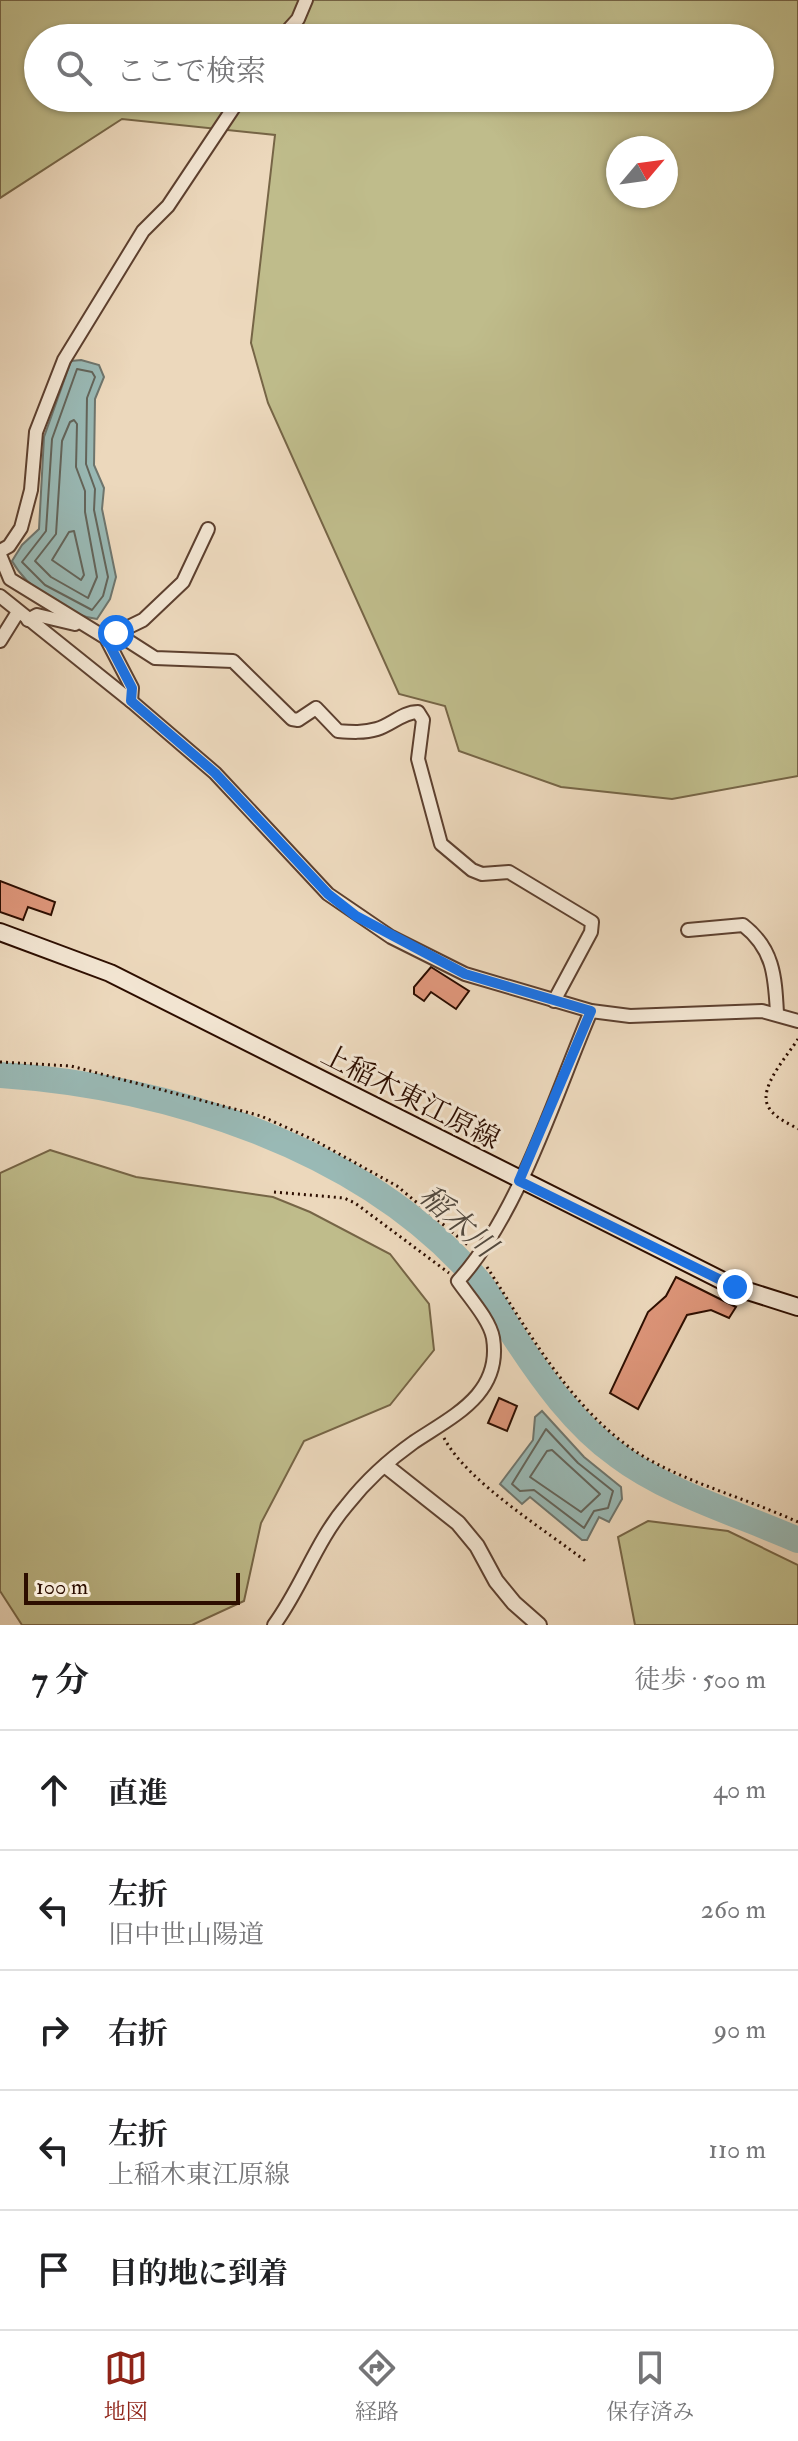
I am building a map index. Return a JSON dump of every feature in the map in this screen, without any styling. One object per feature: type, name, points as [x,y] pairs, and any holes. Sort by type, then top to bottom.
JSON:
[{"type":"main road","name":"上稲木東江原線","points":[[0,932],[110,973],[735,1287],[798,1307]]},
{"type":"street","points":[[294,24],[306,0]]},
{"type":"street","points":[[80,625],[10,579],[0,553],[21,528],[31,490],[36,432],[64,360],[143,231],[168,206],[231,112]]},
{"type":"street","points":[[111,636],[143,620],[183,582],[208,529]]},
{"type":"street","points":[[0,596],[215,773],[328,894],[356,916],[465,974],[591,1011],[630,1016],[762,1011],[798,1021]]},
{"type":"street","points":[[0,641],[23,616],[37,615],[111,636],[155,658],[233,661],[292,719],[298,720],[316,708],[338,731],[379,729],[411,712],[418,712],[423,720],[418,759],[441,844],[472,870],[482,874],[509,872],[592,922],[591,932],[554,1001]]},
{"type":"street","points":[[111,636],[132,688],[131,701]]},
{"type":"street","points":[[688,930],[743,925],[757,936],[774,965],[777,1013]]},
{"type":"street","points":[[274,1625],[322,1536],[347,1504],[412,1444],[469,1405],[486,1388],[494,1362],[493,1335],[459,1280],[479,1259],[519,1181],[591,1011]]},
{"type":"street","points":[[386,1466],[458,1523],[477,1546],[496,1581],[514,1603],[539,1625]]},
{"type":"path","points":[[798,1039],[770,1084],[766,1099],[768,1107],[776,1115],[798,1129]]},
{"type":"path","points":[[0,1062],[71,1066],[261,1116],[314,1140],[397,1186],[449,1226],[479,1259],[571,1390],[610,1432],[655,1463],[798,1522]]},
{"type":"path","points":[[274,1192],[344,1198],[355,1203],[459,1280]]},
{"type":"path","points":[[438,1428],[451,1452],[474,1475],[588,1563]]},
{"type":"shaded area","points":[[0,0],[798,0],[798,776],[672,799],[561,787],[459,751],[445,706],[399,694],[268,403],[251,343],[275,135],[122,119],[0,198]]},
{"type":"shaded area","points":[[50,1150],[136,1177],[273,1197],[310,1212],[390,1254],[429,1304],[434,1350],[390,1405],[304,1441],[261,1523],[244,1601],[192,1625],[22,1625],[0,1591],[0,1173]]},
{"type":"shaded area","points":[[648,1521],[728,1531],[798,1565],[798,1625],[635,1625],[618,1537]]},
{"type":"water","points":[[81,360],[99,365],[104,377],[95,399],[94,465],[104,488],[102,509],[116,577],[110,599],[97,619],[73,612],[49,599],[27,581],[12,561],[22,545],[39,529],[44,437],[71,361]]},
{"type":"water","points":[[542,1411],[584,1457],[621,1487],[622,1499],[609,1522],[599,1517],[587,1540],[582,1540],[530,1497],[522,1504],[500,1484],[533,1440],[535,1417]]},
{"type":"building","points":[[0,881],[55,902],[51,915],[28,907],[23,920],[0,912]]},
{"type":"building","points":[[431,967],[469,991],[456,1009],[431,992],[424,1001],[414,994],[414,987]]},
{"type":"building","points":[[676,1277],[736,1307],[729,1318],[711,1310],[687,1315],[638,1409],[610,1393],[648,1312],[666,1296]]},
{"type":"building","points":[[499,1398],[517,1406],[507,1431],[488,1423]]},
{"type":"waterway","name":"稲木川","points":[[0,1075],[128,1093],[193,1109],[257,1131],[318,1159],[375,1192],[428,1231],[474,1276],[548,1385],[573,1416],[602,1443],[659,1481],[798,1540]]},
{"type":"route","points":[[116,633],[106,638],[132,688],[131,701],[215,773],[328,894],[391,937],[465,974],[591,1011],[519,1181],[735,1287]]}]
